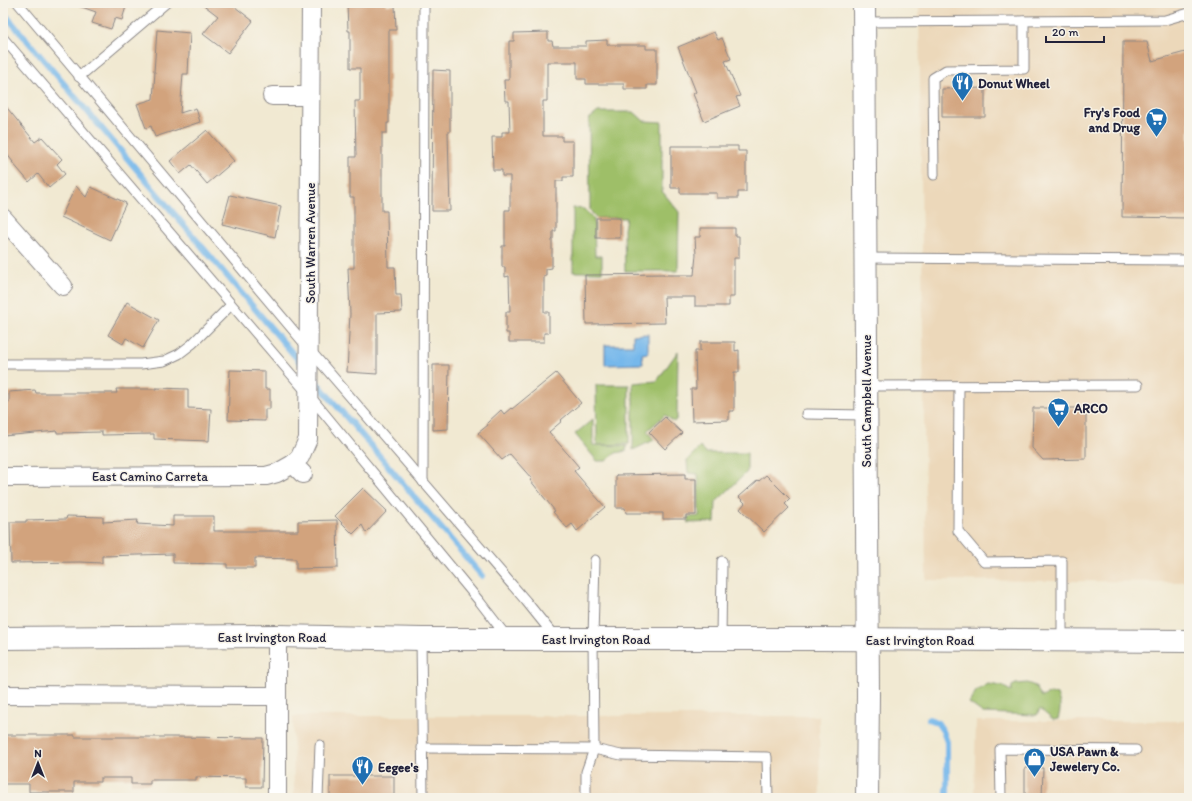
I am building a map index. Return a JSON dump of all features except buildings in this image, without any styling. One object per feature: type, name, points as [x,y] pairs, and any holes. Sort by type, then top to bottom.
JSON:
[{"type":"main road","name":"South Campbell Avenue","points":[[864,12],[868,639],[867,798]]},
{"type":"main road","name":"East Irvington Road","points":[[3,638],[277,636],[421,639],[593,638],[1189,641]]},
{"type":"street","name":"South Warren Avenue","points":[[298,469],[300,457],[308,439],[311,3]]},
{"type":"street","points":[[272,96],[310,96]]},
{"type":"street","points":[[3,218],[63,286]]},
{"type":"street","name":"East Camino Carreta","points":[[3,477],[266,476],[298,469]]},
{"type":"street","points":[[277,636],[277,798]]},
{"type":"street","points":[[3,695],[277,696]]},
{"type":"lane","points":[[18,3],[309,349],[521,595],[557,639]]},
{"type":"lane","points":[[79,76],[166,3]]},
{"type":"lane","points":[[423,482],[424,3]]},
{"type":"lane","points":[[864,12],[1024,21],[1165,20],[1189,13]]},
{"type":"lane","points":[[934,175],[933,78],[946,70],[1024,69],[1024,21]]},
{"type":"lane","points":[[3,38],[309,395],[508,638]]},
{"type":"lane","points":[[865,258],[1189,260]]},
{"type":"lane","points":[[3,364],[141,364],[164,361],[179,354],[192,344],[231,305]]},
{"type":"lane","points":[[866,386],[1138,385]]},
{"type":"lane","points":[[959,386],[958,531],[984,562],[1062,561],[1062,640]]},
{"type":"lane","points":[[806,414],[866,415]]},
{"type":"lane","points":[[586,798],[586,772],[594,749],[593,638],[595,560]]},
{"type":"lane","points":[[721,639],[722,561]]},
{"type":"lane","points":[[421,639],[423,798]]},
{"type":"lane","points":[[318,798],[320,745]]},
{"type":"lane","points":[[422,748],[594,749],[621,755],[767,757],[768,798]]},
{"type":"lane","points":[[1001,798],[1000,749],[1136,750]]},
{"type":"shaded area","points":[[919,3],[1189,3],[1189,582],[926,580]]},
{"type":"shaded area","points":[[293,716],[819,716],[820,798],[294,798]]},
{"type":"shaded area","points":[[976,721],[1189,721],[1189,798],[974,798]]},
{"type":"green space","points":[[598,112],[634,112],[644,121],[662,122],[662,191],[679,212],[678,271],[625,271],[624,229],[626,218],[596,218],[590,210],[589,119]]},
{"type":"green space","points":[[573,208],[584,209],[594,219],[595,256],[602,256],[602,272],[573,272]]},
{"type":"green space","points":[[678,351],[677,418],[674,422],[665,415],[647,431],[654,440],[633,450],[633,383],[657,381]]},
{"type":"green space","points":[[596,385],[629,385],[629,444],[597,445]]},
{"type":"green space","points":[[593,419],[593,445],[627,446],[626,451],[616,453],[606,461],[597,461],[575,434]]},
{"type":"green space","points":[[700,447],[706,453],[747,453],[747,472],[716,502],[715,522],[688,523],[688,517],[699,516],[698,474],[688,473],[687,460]]},
{"type":"green space","points":[[1027,683],[1035,686],[1042,697],[1051,693],[1057,695],[1060,707],[1058,719],[1053,720],[1040,709],[1037,715],[983,713],[969,703],[976,691],[988,684],[1002,686],[1011,691],[1012,686],[1016,684]]},
{"type":"water","points":[[648,334],[648,353],[642,354],[643,364],[605,365],[605,345],[633,345],[633,335]]},
{"type":"waterway","points":[[3,12],[305,368]]},
{"type":"waterway","points":[[313,378],[482,576]]},
{"type":"waterway","points":[[929,719],[937,722],[943,731],[947,742],[947,798]]},
{"type":"place","name":"Donut Wheel","points":[[963,102]]},
{"type":"place","name":"Fry's Food and Drug","points":[[1156,138]]},
{"type":"place","name":"ARCO","points":[[1059,428]]},
{"type":"place","name":"USA Pawn & Jewelery Co.","points":[[1034,778]]},
{"type":"place","name":"Eegee's","points":[[362,786]]}]
